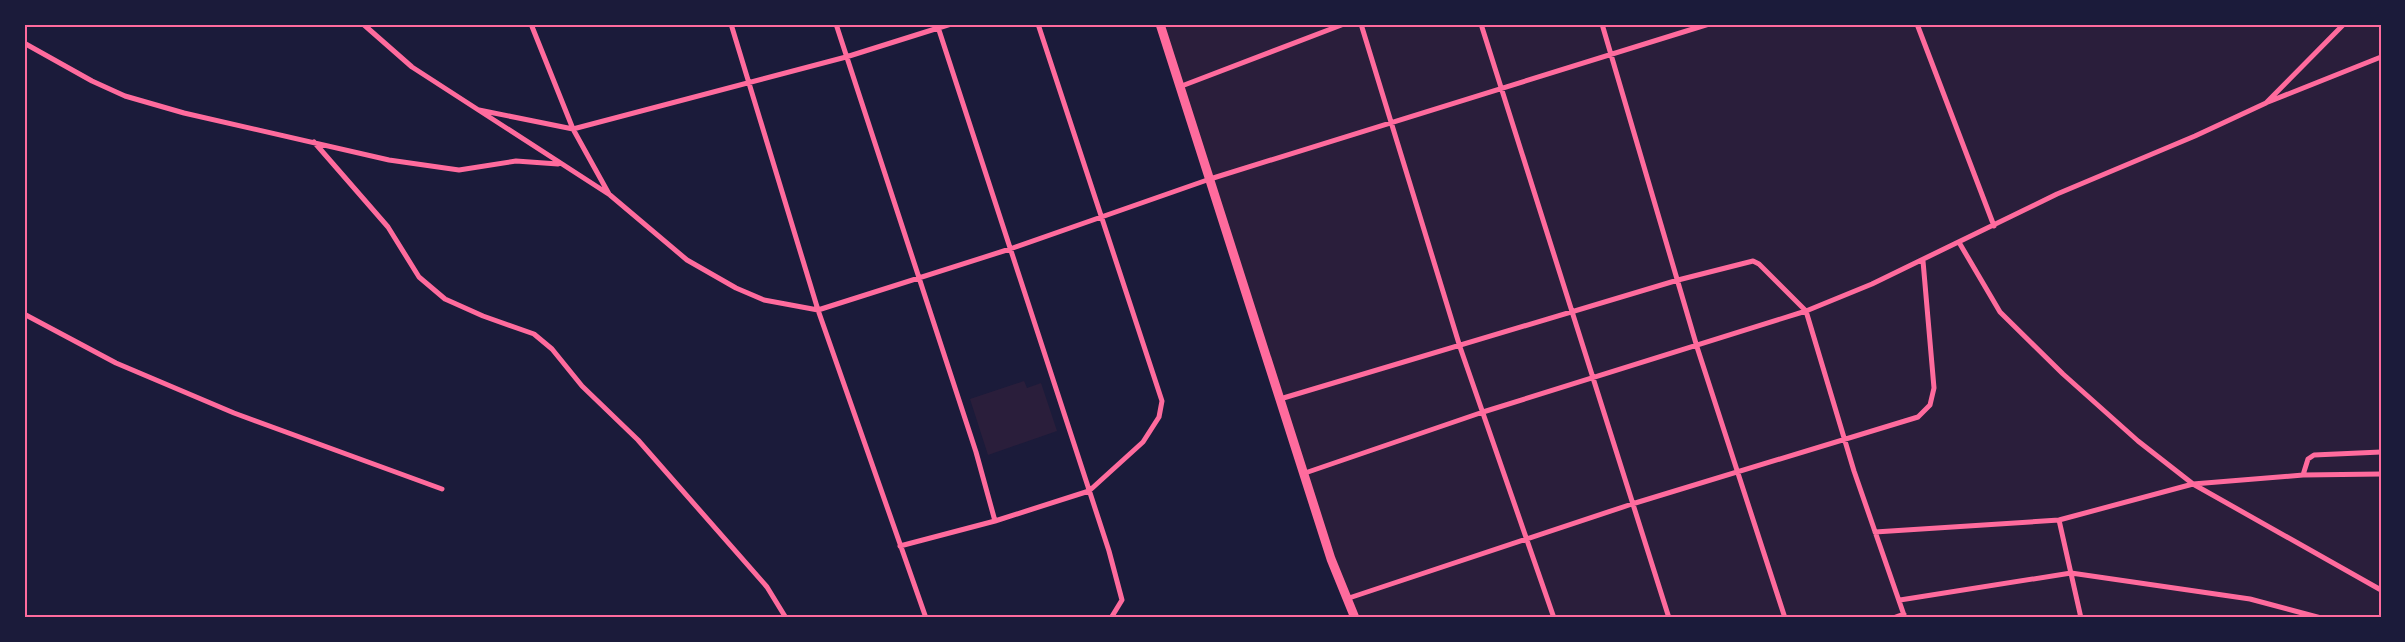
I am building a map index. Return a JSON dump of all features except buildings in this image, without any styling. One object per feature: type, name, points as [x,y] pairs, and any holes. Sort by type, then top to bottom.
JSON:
[{"type":"main road","points":[[1160,24],[1280,399],[1346,599],[1355,618]]},
{"type":"street","points":[[363,24],[412,67],[560,165],[610,195],[687,260],[736,288],[764,300],[818,310],[1010,249],[1210,179],[1709,24]]},
{"type":"street","points":[[531,24],[573,129],[610,195]]},
{"type":"street","points":[[731,24],[818,310],[926,618]]},
{"type":"street","points":[[836,24],[920,279],[995,521]]},
{"type":"street","points":[[476,109],[573,129],[749,84],[951,24]]},
{"type":"street","points":[[900,546],[995,521],[1089,491],[1143,442],[1159,417],[1162,401],[1038,24]]},
{"type":"street","points":[[1179,87],[1344,24]]},
{"type":"street","points":[[1361,24],[1393,122],[1460,347],[1554,618]]},
{"type":"street","points":[[1481,24],[1669,618]]},
{"type":"street","points":[[1602,24],[1697,347],[1785,618]]},
{"type":"street","points":[[1683,24],[1686,31]]},
{"type":"street","points":[[1917,24],[1994,226]]},
{"type":"street","points":[[2266,103],[2344,24]]},
{"type":"street","points":[[938,26],[1089,491],[1122,600],[1111,618]]},
{"type":"street","points":[[24,43],[92,81],[125,96],[184,113],[440,169],[459,170],[516,161],[560,165]]},
{"type":"street","points":[[1305,473],[1483,412],[1592,380],[1806,311],[1960,244],[2058,194],[2266,103],[2381,57]]},
{"type":"street","points":[[314,142],[388,227],[419,277],[445,298],[483,316],[534,334],[552,349],[582,386],[638,440],[767,587],[786,618]]},
{"type":"street","points":[[1960,244],[1996,306],[2016,328],[2129,433],[2193,484],[2381,590]]},
{"type":"street","points":[[1280,399],[1572,314],[1678,280],[1753,261],[1759,264],[1806,311],[1875,532],[1900,600],[1904,616],[1893,618]]},
{"type":"street","points":[[1346,599],[1632,504],[1918,417],[1930,405],[1934,388],[1923,261]]},
{"type":"street","points":[[24,314],[116,363],[234,413],[442,489]]},
{"type":"street","points":[[2303,475],[2308,459],[2314,455],[2381,452]]},
{"type":"street","points":[[1875,532],[2059,520],[2193,484],[2303,475],[2381,474]]},
{"type":"street","points":[[2059,520],[2081,618]]},
{"type":"street","points":[[1900,600],[2071,573],[2250,599],[2321,618]]},
{"type":"shaded area","points":[[1160,24],[2381,24],[2381,618],[1355,618],[1346,599]]},
{"type":"shaded area","points":[[1024,381],[1027,388],[1041,383],[1057,431],[988,455],[970,399]]}]
